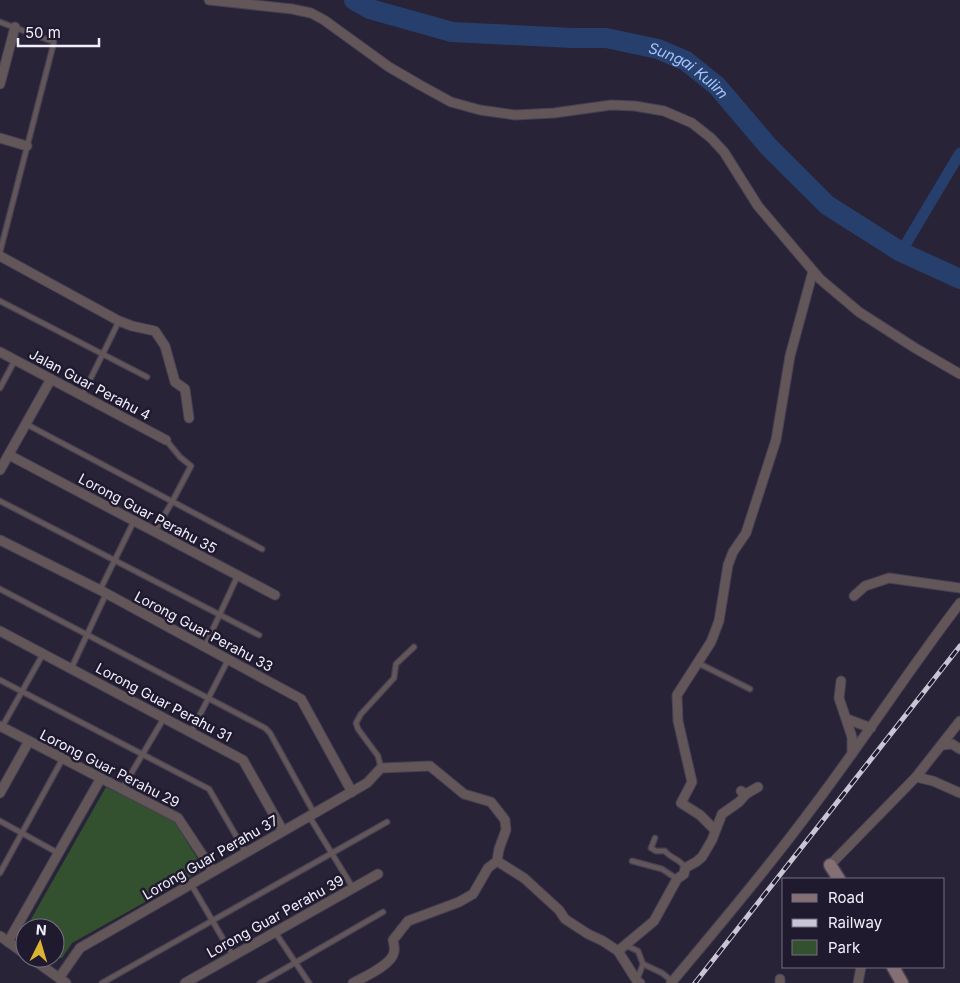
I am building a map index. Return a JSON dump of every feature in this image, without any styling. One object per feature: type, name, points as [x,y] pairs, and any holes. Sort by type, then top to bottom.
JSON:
[{"type":"street","points":[[209,0],[292,9],[311,13],[324,20],[389,67],[420,85],[451,102],[480,110],[515,115],[554,114],[619,105],[664,111],[692,123],[711,138],[724,152],[758,206],[813,271],[859,312],[960,374]]},
{"type":"street","points":[[0,84],[15,27]]},
{"type":"street","points":[[0,138],[28,146]]},
{"type":"street","points":[[0,256],[120,321],[132,326],[155,331],[165,346],[175,382],[185,389],[188,418]]},
{"type":"street","points":[[715,830],[700,816],[681,803],[692,782],[678,721],[677,695],[711,642],[719,621],[728,565],[733,552],[746,532],[776,440],[790,356],[813,271]]},
{"type":"street","name":"Jalan Guar Perahu 4","points":[[0,352],[166,440]]},
{"type":"street","points":[[0,470],[51,379]]},
{"type":"street","name":"Lorong Guar Perahu 35","points":[[9,455],[275,595]]},
{"type":"street","name":"Lorong Guar Perahu 33","points":[[0,540],[103,592],[301,699],[352,792]]},
{"type":"street","points":[[854,596],[865,586],[889,578],[960,588]]},
{"type":"street","points":[[671,982],[806,817],[960,603]]},
{"type":"street","name":"Lorong Guar Perahu 31","points":[[0,631],[243,760],[283,831]]},
{"type":"street","points":[[841,681],[839,698],[852,737],[852,755]]},
{"type":"street","points":[[847,718],[871,728]]},
{"type":"street","points":[[837,878],[830,865],[916,777],[960,721]]},
{"type":"street","name":"Lorong Guar Perahu 29","points":[[1,726],[178,818],[213,871]]},
{"type":"street","points":[[0,793],[29,741]]},
{"type":"street","points":[[943,745],[952,744],[960,749]]},
{"type":"street","points":[[353,983],[392,959],[395,952],[393,940],[408,921],[459,902],[473,894],[488,868],[497,861],[506,830],[504,820],[491,802],[464,794],[430,766],[381,768]]},
{"type":"street","name":"Lorong Guar Perahu 37","points":[[62,980],[80,948],[352,792],[367,783],[381,768]]},
{"type":"street","points":[[916,777],[933,781],[960,793]]},
{"type":"street","points":[[15,947],[2,939],[58,853],[101,778]]},
{"type":"street","points":[[622,948],[654,920],[676,879],[684,874],[685,868],[702,856],[722,814],[739,802],[743,793],[758,788]]},
{"type":"street","points":[[497,861],[524,878],[559,910],[565,919],[588,934],[622,948],[638,982]]},
{"type":"street","name":"Lorong Guar Perahu 39","points":[[185,983],[378,874]]},
{"type":"street","points":[[45,968],[62,980]]},
{"type":"street","points":[[858,983],[861,968]]},
{"type":"street","points":[[894,968],[902,983]]},
{"type":"lane","points":[[0,22],[54,42],[0,252]]},
{"type":"lane","points":[[0,301],[147,377]]},
{"type":"lane","points":[[82,396],[120,321]]},
{"type":"lane","points":[[0,388],[15,360]]},
{"type":"lane","points":[[26,424],[262,549]]},
{"type":"lane","points":[[155,532],[190,466],[166,440]]},
{"type":"lane","points":[[0,500],[259,635]]},
{"type":"lane","points":[[71,669],[87,635],[115,560],[134,521]]},
{"type":"lane","points":[[205,646],[218,614],[238,575]]},
{"type":"lane","points":[[0,590],[265,728],[270,733],[332,853],[353,888]]},
{"type":"lane","points":[[381,768],[378,756],[358,729],[356,723],[361,714],[394,678],[396,664],[414,647]]},
{"type":"lane","points":[[1,726],[43,654]]},
{"type":"lane","points":[[191,732],[229,659]]},
{"type":"lane","points":[[698,663],[750,689]]},
{"type":"lane","points":[[0,680],[209,789],[246,853]]},
{"type":"lane","points":[[122,789],[164,718]]},
{"type":"lane","points":[[0,873],[63,758]]},
{"type":"lane","points":[[0,822],[58,853]]},
{"type":"lane","points":[[102,983],[387,822]]},
{"type":"lane","points":[[655,838],[651,848],[656,851],[665,851],[668,856],[682,862],[685,868]]},
{"type":"lane","points":[[632,861],[662,869],[676,879]]},
{"type":"lane","points":[[191,884],[233,956]]},
{"type":"lane","points":[[260,983],[383,912]]},
{"type":"lane","points":[[276,932],[309,983]]},
{"type":"lane","points":[[622,948],[638,952],[643,964],[638,982]]},
{"type":"lane","points":[[643,964],[662,973],[671,982]]},
{"type":"green space","points":[[106,787],[174,821],[204,869],[72,943],[65,954],[65,918],[32,918]]},
{"type":"waterway","name":"Sungai Kulim","points":[[354,0],[370,9],[452,32],[606,38],[658,49],[686,61],[717,86],[768,146],[827,205],[901,252],[960,279]]},
{"type":"waterway","points":[[901,252],[960,153]]},
{"type":"railway","points":[[695,983],[960,646]]}]
